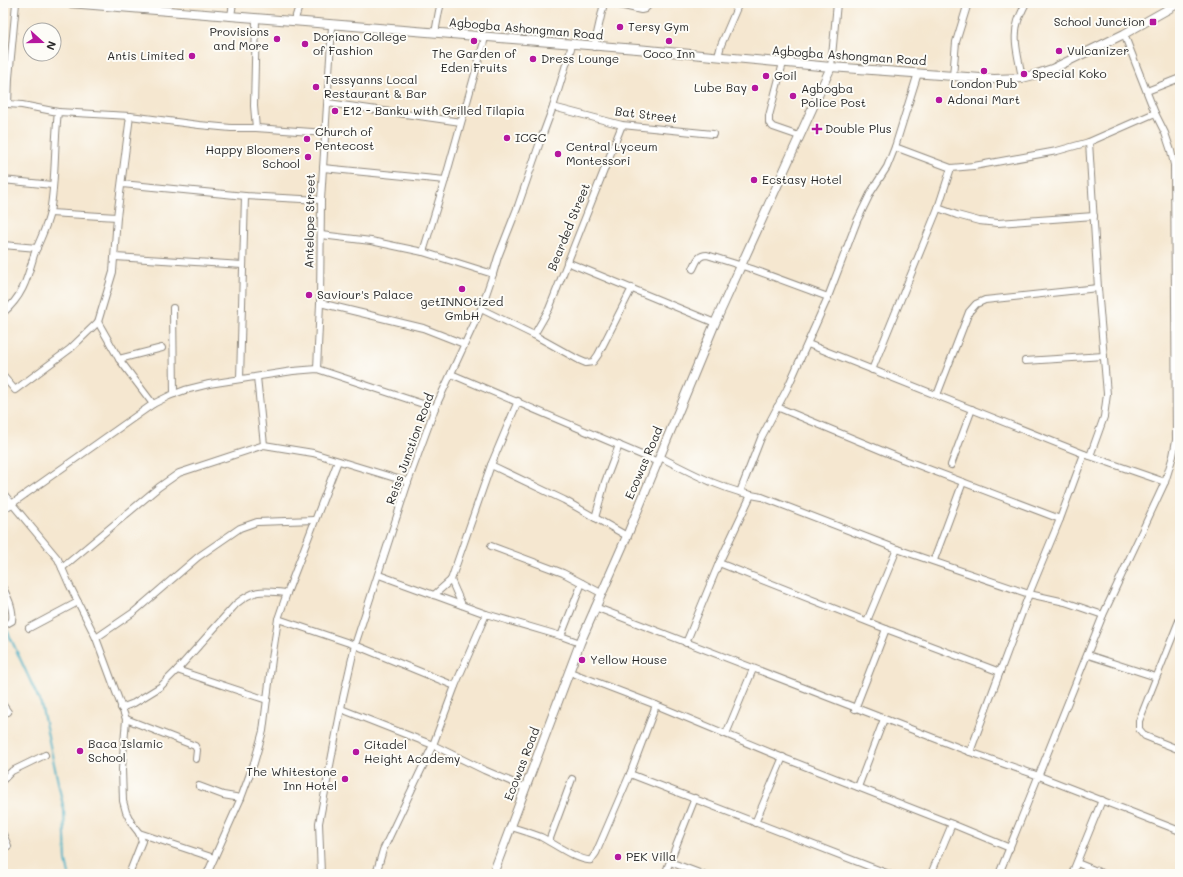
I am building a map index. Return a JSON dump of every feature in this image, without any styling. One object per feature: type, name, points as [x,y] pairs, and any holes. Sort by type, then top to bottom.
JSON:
[{"type":"street","points":[[16,3],[6,104],[22,105],[58,112],[130,116],[241,129],[256,128],[326,133]]},
{"type":"street","name":"Agbogba Ashongman Road","points":[[69,3],[831,67],[994,79],[1022,78],[1034,75],[1066,62],[1124,34],[1179,3]]},
{"type":"street","points":[[231,16],[233,3]]},
{"type":"street","points":[[294,22],[300,3]]},
{"type":"street","points":[[435,33],[442,3]]},
{"type":"street","points":[[594,47],[604,3]]},
{"type":"street","points":[[611,3],[641,10],[645,9],[651,3]]},
{"type":"street","points":[[718,57],[721,45],[739,3]]},
{"type":"street","points":[[831,67],[837,3]]},
{"type":"street","points":[[953,76],[956,42],[968,3]]},
{"type":"street","points":[[1022,78],[1016,46],[1016,33],[1018,21],[1026,3]]},
{"type":"street","points":[[256,19],[254,106],[256,128]]},
{"type":"street","name":"Antelope Street","points":[[317,369],[320,303],[321,200],[332,26]]},
{"type":"street","points":[[999,874],[1103,615],[1165,482],[1176,440],[1178,421],[1177,165],[1165,133],[1155,114],[1124,34]]},
{"type":"street","points":[[423,252],[485,38]]},
{"type":"street","name":"Reiss Junction Road","points":[[321,874],[319,822],[354,645],[379,575],[408,482],[435,408],[481,309],[498,257],[518,206],[553,107],[572,45]]},
{"type":"street","points":[[783,63],[769,116],[769,123],[772,127],[800,136]]},
{"type":"street","name":"Ecowas Road","points":[[493,874],[595,607],[627,536],[715,323],[831,67]]},
{"type":"street","points":[[740,492],[761,438],[808,344],[857,221],[871,192],[887,167],[895,147],[918,73]]},
{"type":"street","points":[[1147,91],[1180,78]]},
{"type":"street","points":[[328,103],[461,122]]},
{"type":"street","name":"Bat Street","points":[[553,107],[622,125],[713,134]]},
{"type":"street","points":[[3,313],[21,293],[27,281],[50,213],[58,112]]},
{"type":"street","points":[[895,147],[951,168],[974,166],[1057,151],[1089,142],[1155,114]]},
{"type":"street","points":[[3,376],[16,390],[70,349],[98,322],[113,272],[117,217],[130,116]]},
{"type":"street","name":"Bearded Street","points":[[534,335],[549,308],[622,125]]},
{"type":"street","points":[[970,752],[1029,594],[1104,416],[1107,405],[1108,394],[1098,288],[1089,142]]},
{"type":"street","points":[[323,168],[445,180]]},
{"type":"street","points":[[872,370],[938,208],[951,168]]},
{"type":"street","points":[[3,180],[52,185]]},
{"type":"street","points":[[122,184],[245,196],[321,200]]},
{"type":"street","points":[[240,380],[245,196]]},
{"type":"street","points":[[938,208],[979,222],[998,223],[1094,216]]},
{"type":"street","points":[[50,213],[117,217]]},
{"type":"street","points":[[321,234],[372,241],[423,252],[493,274]]},
{"type":"street","points":[[3,245],[37,248]]},
{"type":"street","points":[[694,269],[699,257],[702,255],[707,255],[828,297]]},
{"type":"street","points":[[115,257],[243,265]]},
{"type":"street","points":[[568,262],[715,323]]},
{"type":"street","points":[[481,309],[586,363],[593,362],[598,355],[632,288]]},
{"type":"street","points":[[937,395],[970,312],[976,304],[985,300],[1098,288]]},
{"type":"street","points":[[320,303],[423,328],[464,344]]},
{"type":"street","points":[[173,308],[174,394]]},
{"type":"street","points":[[98,322],[119,359],[153,404]]},
{"type":"street","points":[[808,344],[1087,455],[1165,482]]},
{"type":"street","points":[[119,359],[162,348]]},
{"type":"street","points":[[1025,361],[1104,356]]},
{"type":"street","points":[[3,510],[153,404],[174,394],[209,384],[293,371],[317,369],[435,408]]},
{"type":"street","points":[[451,374],[518,401],[619,445],[659,459],[740,492],[762,497],[897,548],[1029,594],[1065,602],[1103,615]]},
{"type":"street","points":[[257,377],[264,445]]},
{"type":"street","points":[[434,595],[451,580],[491,465],[518,401]]},
{"type":"street","points":[[777,407],[834,431],[1060,519]]},
{"type":"street","points":[[951,465],[972,409]]},
{"type":"street","points":[[62,568],[159,487],[179,473],[264,445],[313,453],[408,482]]},
{"type":"street","points":[[595,518],[605,482],[619,445]]},
{"type":"street","points":[[207,874],[241,798],[254,763],[261,738],[278,619],[286,593],[338,461]]},
{"type":"street","points":[[491,465],[564,500],[627,536]]},
{"type":"street","points":[[934,560],[963,482]]},
{"type":"street","points":[[3,493],[11,505],[58,559],[96,638],[126,719],[122,769],[123,801],[126,812],[132,824],[139,833],[142,841],[129,874]]},
{"type":"street","points":[[686,643],[751,495]]},
{"type":"street","points":[[96,638],[134,612],[198,557],[240,528],[257,522],[315,520]]},
{"type":"street","points":[[491,546],[563,573],[602,593]]},
{"type":"street","points":[[867,621],[897,548]]},
{"type":"street","points":[[720,563],[886,629],[1000,672]]},
{"type":"street","points":[[379,575],[486,614],[580,643]]},
{"type":"street","points":[[451,580],[462,605]]},
{"type":"street","points":[[561,636],[582,583]]},
{"type":"street","points":[[3,588],[9,599],[12,612],[12,621],[3,626]]},
{"type":"street","points":[[121,708],[145,697],[160,687],[236,604],[246,596],[259,591],[286,593]]},
{"type":"street","points":[[29,628],[78,602]]},
{"type":"street","points":[[595,607],[970,752],[1039,776],[1180,830]]},
{"type":"street","points":[[376,874],[383,850],[433,745],[455,686],[486,614]]},
{"type":"street","points":[[1180,618],[1138,721],[1139,729],[1145,736],[1180,750]]},
{"type":"street","points":[[278,619],[354,645],[455,686]]},
{"type":"street","points":[[855,708],[886,629]]},
{"type":"street","points":[[1088,655],[1156,677]]},
{"type":"street","points":[[726,734],[753,669]]},
{"type":"street","points":[[177,670],[267,700]]},
{"type":"street","points":[[570,672],[656,705],[1010,848]]},
{"type":"street","points":[[3,705],[8,712]]},
{"type":"street","points":[[511,827],[549,841],[577,857],[589,861],[591,860],[596,853],[630,774],[656,705]]},
{"type":"street","points":[[341,710],[433,745],[484,770],[526,788]]},
{"type":"street","points":[[126,719],[195,746],[197,750],[196,759]]},
{"type":"street","points":[[858,787],[884,719]]},
{"type":"street","points":[[3,780],[12,772],[44,755]]},
{"type":"street","points":[[755,823],[783,757]]},
{"type":"street","points":[[630,774],[889,874]]},
{"type":"street","points":[[549,841],[572,779]]},
{"type":"street","points":[[199,786],[223,795],[241,798]]},
{"type":"street","points":[[665,874],[695,798]]},
{"type":"street","points":[[1072,874],[1102,800]]},
{"type":"street","points":[[931,874],[952,824]]},
{"type":"street","points":[[139,833],[214,858]]},
{"type":"street","points":[[3,834],[8,846]]},
{"type":"street","points":[[670,862],[702,874]]},
{"type":"street","points":[[1077,863],[1104,874]]},
{"type":"waterway","points":[[5,626],[41,704],[64,810],[66,861],[69,874]]},
{"type":"place","name":"School Junction","points":[[1153,22]]},
{"type":"place","name":"Tersy Gym","points":[[620,27]]},
{"type":"place","name":"Provisions and More","points":[[277,39]]},
{"type":"place","name":"The Garden of Eden Fruits","points":[[474,41]]},
{"type":"place","name":"Coco Inn","points":[[669,41]]},
{"type":"place","name":"Doriano College of Fashion","points":[[305,44]]},
{"type":"place","name":"Vulcanizer","points":[[1059,51]]},
{"type":"place","name":"Antis Limited","points":[[192,56]]},
{"type":"place","name":"Dress Lounge","points":[[533,59]]},
{"type":"place","name":"London Pub","points":[[984,71]]},
{"type":"place","name":"Special Koko","points":[[1024,74]]},
{"type":"place","name":"Goil","points":[[766,76]]},
{"type":"place","name":"Tessyanns Local Restaurant & Bar","points":[[316,87]]},
{"type":"place","name":"Lube Bay","points":[[755,88]]},
{"type":"place","name":"Agbogba Police Post","points":[[793,96]]},
{"type":"place","name":"Adonai Mart","points":[[939,100]]},
{"type":"place","name":"E12 - Banku with Grilled Tilapia","points":[[335,111]]},
{"type":"place","name":"Double Plus","points":[[817,129]]},
{"type":"place","name":"ICGC","points":[[507,138]]},
{"type":"place","name":"Church of Pentecost","points":[[307,139]]},
{"type":"place","name":"Central Lyceum Montessori","points":[[558,154]]},
{"type":"place","name":"Happy Bloomers School","points":[[308,157]]},
{"type":"place","name":"Ecstasy Hotel","points":[[754,180]]},
{"type":"place","name":"getINNOtized GmbH","points":[[462,289]]},
{"type":"place","name":"Saviour's Palace","points":[[309,295]]},
{"type":"place","name":"Yellow House","points":[[582,660]]},
{"type":"place","name":"Baca Islamic School","points":[[80,751]]},
{"type":"place","name":"Citadel Height Academy","points":[[356,752]]},
{"type":"place","name":"The Whitestone Inn Hotel","points":[[345,779]]},
{"type":"place","name":"PEK Villa","points":[[618,857]]}]
